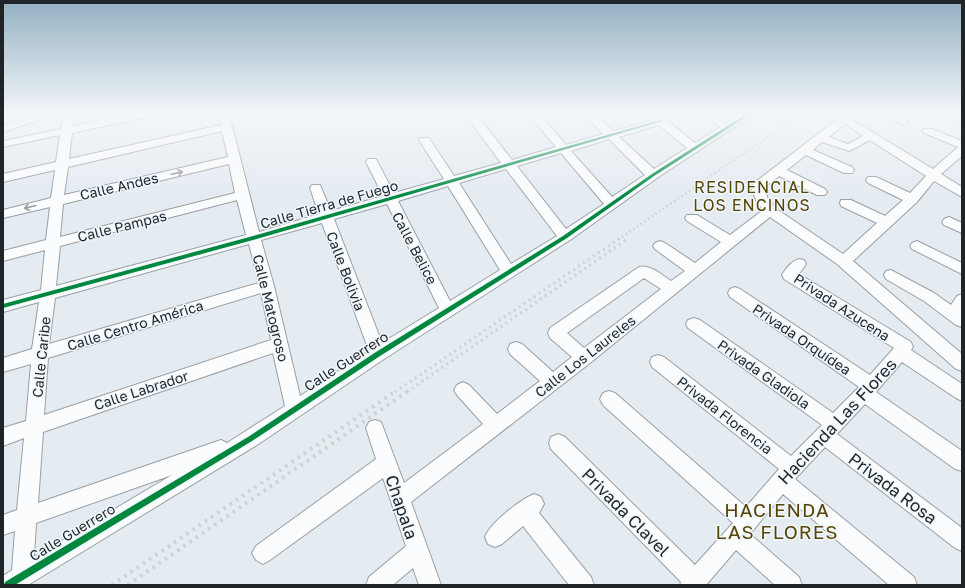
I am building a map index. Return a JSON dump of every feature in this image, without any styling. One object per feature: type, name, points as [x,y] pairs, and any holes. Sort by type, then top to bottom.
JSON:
[{"type":"street","points":[[3,144],[16,141]]},
{"type":"street","name":"Calle Caribe","points":[[15,581],[25,517],[40,354],[65,141]]},
{"type":"street","points":[[3,178],[62,166],[149,141]]},
{"type":"street","name":"Calle Matogroso","points":[[230,141],[242,195],[267,286],[294,409]]},
{"type":"street","points":[[426,141],[453,181],[508,271]]},
{"type":"street","points":[[492,141],[565,237]]},
{"type":"street","points":[[557,141],[612,204]]},
{"type":"street","name":"Calle Tierra de Fuego","points":[[3,306],[253,238],[325,216],[592,141]]},
{"type":"street","points":[[618,141],[653,175]]},
{"type":"street","points":[[685,141],[693,148]]},
{"type":"street","name":"Calle Guerrero","points":[[15,581],[250,439],[378,354],[448,311],[508,271],[565,237],[704,141]]},
{"type":"street","points":[[815,141],[757,188],[762,200],[770,211],[844,259],[962,364]]},
{"type":"street","points":[[832,141],[849,148],[860,141]]},
{"type":"street","points":[[878,141],[932,176],[962,193]]},
{"type":"street","points":[[804,150],[848,170]]},
{"type":"street","points":[[844,259],[887,223],[912,199],[932,176],[962,150]]},
{"type":"street","name":"Calle Andes","points":[[3,214],[235,159]]},
{"type":"street","name":"Calle Belice","points":[[372,162],[389,199],[448,311]]},
{"type":"street","points":[[778,170],[821,192]]},
{"type":"street","points":[[872,180],[912,199]]},
{"type":"street","name":"Calle Bolivia","points":[[316,188],[325,216],[378,354]]},
{"type":"street","name":"Calle Pampas","points":[[3,256],[242,195]]},
{"type":"street","points":[[846,203],[887,223]]},
{"type":"street","name":"Calle Los Laureles","points":[[399,498],[584,358],[730,241],[770,211]]},
{"type":"street","points":[[692,218],[730,241]]},
{"type":"street","points":[[949,222],[962,228]]},
{"type":"street","points":[[660,246],[695,270]]},
{"type":"street","points":[[918,246],[962,269]]},
{"type":"street","name":"Privada Azucena","points":[[799,264],[789,274],[903,350]]},
{"type":"street","points":[[584,358],[556,333],[644,270],[672,289]]},
{"type":"street","points":[[892,275],[929,297],[960,309]]},
{"type":"street","name":"Calle Centro América","points":[[3,365],[267,286]]},
{"type":"street","name":"Privada Orquídea","points":[[735,293],[866,389],[962,462]]},
{"type":"street","name":"Privada Gladiola","points":[[694,324],[830,430]]},
{"type":"street","name":"Calle Labrador","points":[[3,437],[280,344]]},
{"type":"street","points":[[516,349],[552,382]]},
{"type":"street","points":[[903,350],[962,393]]},
{"type":"street","name":"Hacienda Las Flores","points":[[693,583],[787,475],[903,350]]},
{"type":"street","name":"Privada Florencia","points":[[658,362],[787,475],[906,585]]},
{"type":"street","points":[[463,390],[496,426]]},
{"type":"street","points":[[608,399],[741,529],[791,585]]},
{"type":"street","name":"Chapala","points":[[375,428],[430,585]]},
{"type":"street","name":"Privada Rosa","points":[[830,430],[962,541]]},
{"type":"street","points":[[3,525],[250,439]]},
{"type":"street","name":"Privada Clavel","points":[[558,443],[693,583]]},
{"type":"street","points":[[263,553],[387,463]]},
{"type":"street","points":[[494,537],[529,508],[583,585]]},
{"type":"street","points":[[377,585],[417,550]]},
{"type":"railway","points":[[622,237],[761,141]]},
{"type":"railway","points":[[395,392],[623,236]]},
{"type":"railway","points":[[407,392],[626,240]]},
{"type":"railway","points":[[112,585],[396,391]]},
{"type":"railway","points":[[128,585],[408,391]]},
{"type":"cycle path","points":[[3,306],[253,238],[590,141]]},
{"type":"cycle path","points":[[8,585],[250,439],[378,354],[565,237],[653,175],[706,141]]},
{"type":"district","name":"RESIDENCIAL LOS ENCINOS","points":[[752,196]]},
{"type":"district","name":"HACIENDA LAS FLORES","points":[[777,520]]}]
